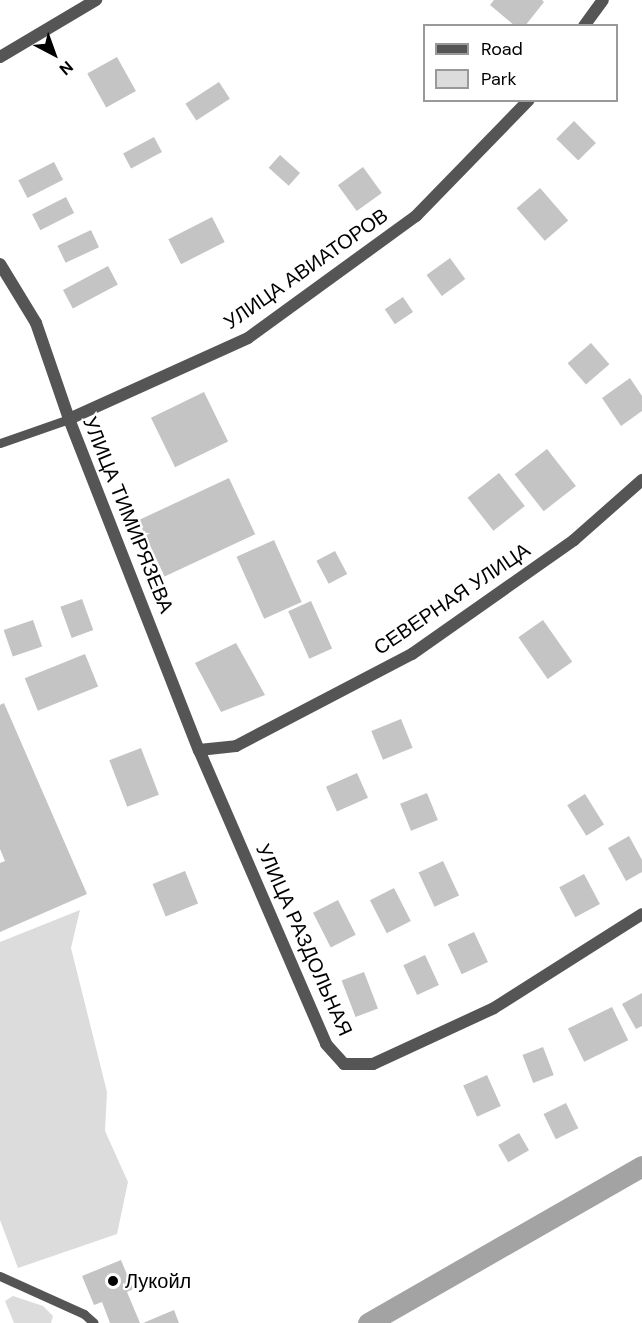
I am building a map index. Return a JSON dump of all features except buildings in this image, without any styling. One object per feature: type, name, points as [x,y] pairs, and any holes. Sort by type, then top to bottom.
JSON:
[{"type":"street","points":[[0,57],[96,0]]},
{"type":"street","points":[[585,24],[603,0]]},
{"type":"street","name":"УЛИЦА АВИАТОРОВ","points":[[69,419],[248,338],[416,216],[527,102]]},
{"type":"street","name":"УЛИЦА ТИМИРЯЗЕВА","points":[[0,264],[36,323],[69,419],[199,750]]},
{"type":"street","name":"СЕВЕРНАЯ УЛИЦА","points":[[199,750],[236,746],[412,654],[574,540],[642,480]]},
{"type":"street","name":"УЛИЦА РАЗДОЛЬНАЯ","points":[[199,750],[326,1044],[344,1064],[373,1065],[494,1008],[642,914]]},
{"type":"lane","points":[[0,443],[69,419]]},
{"type":"lane","points":[[0,1276],[84,1314],[94,1323]]},
{"type":"green space","points":[[80,910],[71,948],[107,1092],[105,1131],[128,1182],[117,1234],[18,1268],[0,1220],[0,942]]},
{"type":"green space","points":[[13,1296],[43,1306],[53,1316],[51,1323],[14,1323],[5,1301]]},
{"type":"waterway","points":[[368,1323],[642,1166]]},
{"type":"place","name":"Лукойл","points":[[113,1281]]}]
